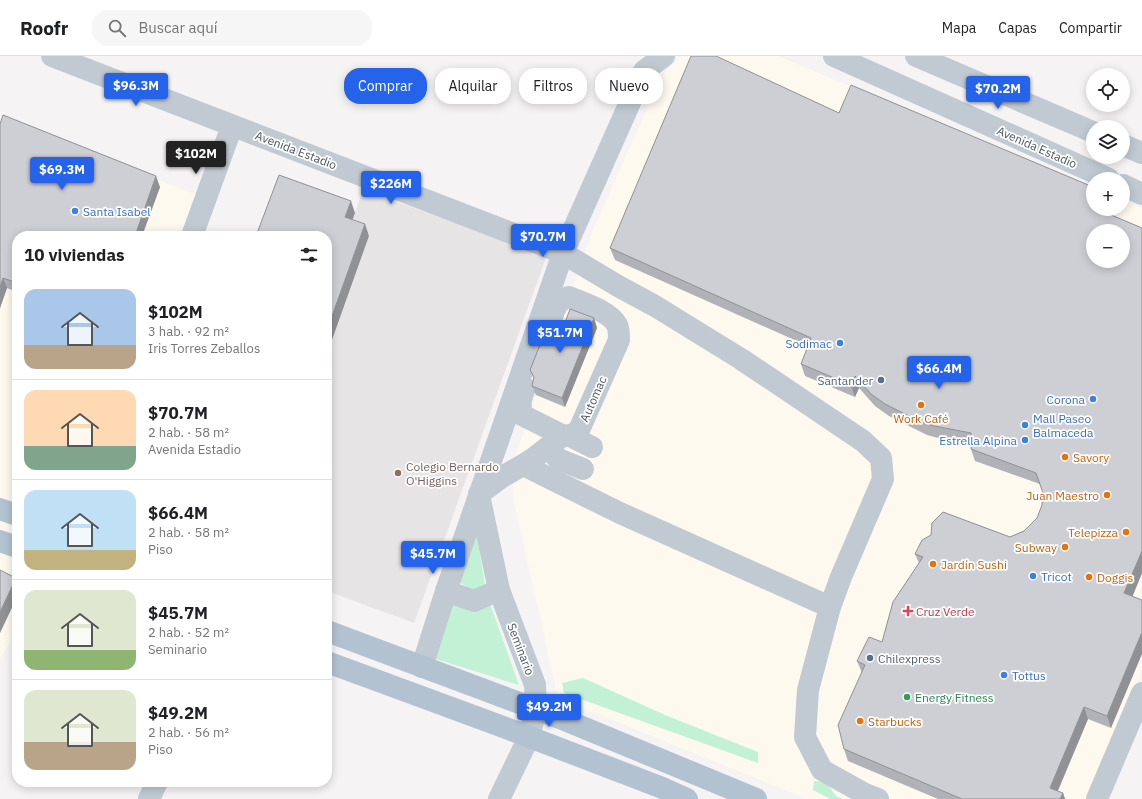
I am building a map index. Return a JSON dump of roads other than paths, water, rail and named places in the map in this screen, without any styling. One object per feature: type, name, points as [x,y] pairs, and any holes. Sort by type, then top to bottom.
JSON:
[{"type":"main road","points":[[0,509],[12,513]]},
{"type":"main road","points":[[0,541],[12,545]]},
{"type":"main road","points":[[332,633],[572,723],[756,799]]},
{"type":"main road","points":[[332,664],[529,737],[657,793],[687,799]]},
{"type":"street","name":"Avenida Estadio","points":[[52,56],[563,253],[655,306],[741,359],[863,440],[881,458],[883,479],[841,577],[830,607],[808,690],[805,737],[822,770],[865,794],[878,799]]},
{"type":"street","points":[[422,667],[479,494],[563,253],[644,71],[664,56]]},
{"type":"street","name":"Avenida Estadio","points":[[834,56],[1093,172]]},
{"type":"street","points":[[916,56],[1086,129]]},
{"type":"street","points":[[194,231],[232,126]]},
{"type":"street","points":[[1130,148],[1142,153]]},
{"type":"street","points":[[1130,188],[1142,194]]},
{"type":"street","points":[[606,313],[618,286]]},
{"type":"street","name":"Automac","points":[[479,494],[502,477],[524,465],[562,439],[575,434],[579,430],[619,340],[618,326],[606,313],[569,297],[557,303],[521,399],[520,408],[522,415],[562,439]]},
{"type":"street","points":[[583,469],[558,459],[554,454],[562,439],[592,447]]},
{"type":"street","points":[[524,465],[626,516],[830,607]]},
{"type":"street","name":"Seminario","points":[[479,494],[499,590],[535,685],[536,710],[529,737],[499,799]]},
{"type":"street","points":[[446,591],[474,600],[499,590]]},
{"type":"street","points":[[1097,799],[1142,693]]},
{"type":"street","points":[[149,799],[155,787]]},
{"type":"place","name":"Santa Isabel","points":[[75,211]]},
{"type":"place","name":"Sodimac","points":[[840,343]]},
{"type":"place","name":"Santander","points":[[881,380]]},
{"type":"place","name":"Corona","points":[[1093,399]]},
{"type":"place","name":"Work Café","points":[[921,405]]},
{"type":"place","name":"Mall Paseo Balmaceda","points":[[1025,425]]},
{"type":"place","name":"Estrella Alpina","points":[[1025,440]]},
{"type":"place","name":"Savory","points":[[1065,457]]},
{"type":"place","name":"Colegio Bernardo O'Higgins","points":[[398,473]]},
{"type":"place","name":"Juan Maestro","points":[[1107,495]]},
{"type":"place","name":"Telepizza","points":[[1126,532]]},
{"type":"place","name":"Subway","points":[[1065,547]]},
{"type":"place","name":"Jardín Sushi","points":[[933,564]]},
{"type":"place","name":"Tricot","points":[[1033,576]]},
{"type":"place","name":"Doggis","points":[[1089,577]]},
{"type":"place","name":"Cruz Verde","points":[[908,611]]},
{"type":"place","name":"Chilexpress","points":[[870,658]]},
{"type":"place","name":"Tottus","points":[[1004,675]]},
{"type":"place","name":"Energy Fitness","points":[[907,697]]},
{"type":"place","name":"Starbucks","points":[[860,721]]}]
